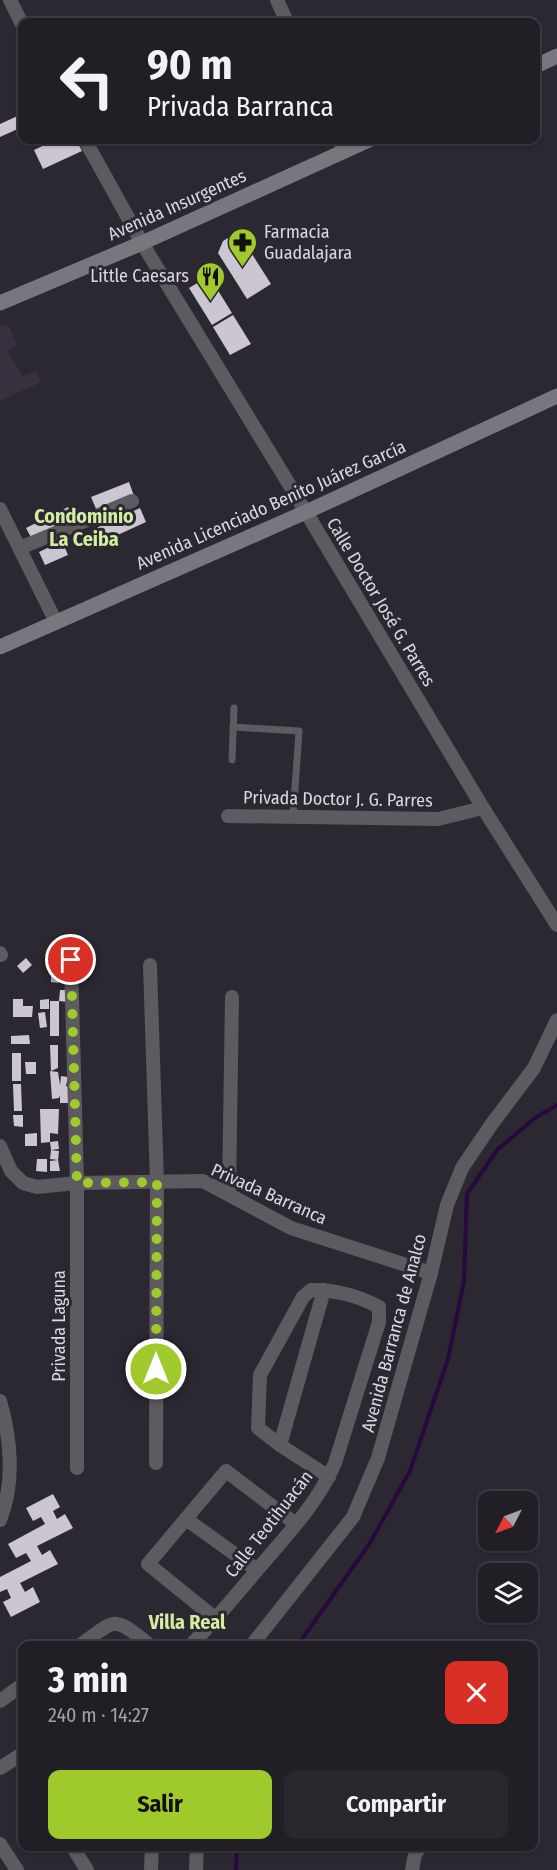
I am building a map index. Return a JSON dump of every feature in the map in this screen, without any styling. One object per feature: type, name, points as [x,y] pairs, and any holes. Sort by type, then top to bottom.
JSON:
[{"type":"main road","points":[[540,64],[557,56]]},
{"type":"main road","name":"Avenida Insurgentes","points":[[0,303],[142,243],[342,145]]},
{"type":"main road","name":"Avenida Licenciado Benito Juárez García","points":[[0,646],[306,512],[557,396]]},
{"type":"street","points":[[10,0],[19,18]]},
{"type":"street","points":[[277,0],[285,18]]},
{"type":"street","name":"Calle Doctor José G. Parres","points":[[88,144],[142,243],[483,808],[557,926]]},
{"type":"street","points":[[20,549],[132,501]]},
{"type":"street","points":[[0,509],[56,622]]},
{"type":"street","name":"Privada Doctor J. G. Parres","points":[[228,816],[438,819],[483,808]]},
{"type":"street","name":"Privada Laguna","points":[[71,960],[77,1183],[77,1468]]},
{"type":"street","points":[[150,965],[157,1182],[156,1463]]},
{"type":"street","points":[[229,1194],[232,997]]},
{"type":"street","name":"Avenida Barranca de Analco","points":[[254,1641],[353,1517],[378,1458],[431,1273],[447,1205],[462,1168],[534,1068],[557,1020]]},
{"type":"street","name":"Privada Barranca","points":[[0,1146],[11,1171],[23,1183],[37,1187],[77,1183],[203,1181],[291,1228],[431,1273]]},
{"type":"street","points":[[280,1445],[324,1290],[310,1290],[303,1297],[260,1375],[258,1428],[280,1445],[329,1477]]},
{"type":"street","name":"Calle Teotihuacán","points":[[195,1641],[296,1524],[329,1477],[379,1322],[379,1307],[366,1300],[324,1290]]},
{"type":"street","points":[[0,1401],[11,1466],[6,1506],[0,1520]]},
{"type":"street","points":[[216,1619],[147,1564],[226,1471],[296,1524]]},
{"type":"street","points":[[186,1519],[257,1570]]},
{"type":"street","points":[[86,1641],[109,1624],[117,1623],[124,1625],[145,1641]]},
{"type":"street","points":[[0,1701],[18,1688]]},
{"type":"street","points":[[0,1768],[18,1762]]},
{"type":"street","points":[[0,1844],[16,1870]]},
{"type":"street","points":[[75,1851],[87,1870]]},
{"type":"street","points":[[150,1851],[151,1870]]},
{"type":"street","points":[[196,1870],[197,1851]]},
{"type":"street","points":[[412,1870],[418,1851]]},
{"type":"lane","points":[[232,760],[234,708]]},
{"type":"lane","points":[[233,727],[299,731],[293,817]]},
{"type":"shaded area","points":[[0,325],[9,327],[17,345],[8,351],[22,376],[36,372],[41,382],[0,401]]},
{"type":"building","points":[[18,116],[18,129],[0,137],[0,124]]},
{"type":"building","points":[[47,144],[78,144],[82,151],[43,169],[34,150]]},
{"type":"building","points":[[238,232],[271,284],[247,299],[218,253],[223,241]]},
{"type":"building","points":[[209,276],[232,313],[212,325],[189,288]]},
{"type":"building","points":[[233,315],[251,344],[230,355],[213,327]]},
{"type":"building","points":[[129,482],[134,496],[97,511],[91,497]]},
{"type":"building","points":[[68,507],[74,520],[33,541],[26,528]]},
{"type":"building","points":[[140,508],[146,522],[98,544],[92,530]]},
{"type":"building","points":[[62,541],[68,555],[45,565],[39,552]]},
{"type":"building","points":[[26,958],[32,965],[23,973],[17,966]]},
{"type":"building","points":[[51,975],[59,975],[59,983],[51,982]]},
{"type":"building","points":[[60,990],[69,990],[68,1002],[59,1001]]},
{"type":"building","points":[[13,999],[23,999],[23,1006],[33,1006],[32,1017],[13,1017]]},
{"type":"building","points":[[49,999],[49,1009],[40,1009],[40,1000]]},
{"type":"building","points":[[50,1001],[59,1001],[59,1036],[50,1036]]},
{"type":"building","points":[[45,1012],[47,1027],[40,1028],[38,1013]]},
{"type":"building","points":[[29,1035],[30,1044],[11,1044],[11,1036]]},
{"type":"building","points":[[50,1045],[58,1045],[58,1068],[51,1071]]},
{"type":"building","points":[[12,1053],[21,1053],[21,1081],[12,1081]]},
{"type":"building","points":[[25,1062],[36,1062],[36,1074],[26,1074]]},
{"type":"building","points":[[50,1071],[58,1072],[60,1085],[61,1076],[68,1077],[66,1086],[69,1103],[60,1103],[60,1095],[59,1098],[52,1099]]},
{"type":"building","points":[[13,1084],[21,1084],[22,1111],[14,1111]]},
{"type":"building","points":[[40,1109],[59,1109],[58,1134],[50,1133],[50,1142],[41,1143]]},
{"type":"building","points":[[13,1115],[23,1115],[23,1127],[14,1126]]},
{"type":"building","points":[[37,1133],[37,1146],[25,1146],[25,1134]]},
{"type":"building","points":[[58,1141],[59,1149],[51,1150],[50,1142]]},
{"type":"building","points":[[51,1150],[59,1151],[58,1160],[50,1159]]},
{"type":"building","points":[[37,1159],[47,1159],[47,1172],[36,1171]]},
{"type":"building","points":[[58,1160],[60,1171],[50,1171],[50,1161]]},
{"type":"building","points":[[53,1494],[60,1507],[53,1511],[57,1519],[65,1514],[73,1528],[37,1546],[42,1555],[50,1550],[58,1564],[20,1583],[25,1592],[33,1587],[40,1602],[11,1617],[3,1602],[11,1598],[7,1589],[0,1592],[0,1577],[31,1561],[26,1553],[16,1558],[8,1544],[45,1524],[41,1517],[33,1521],[26,1508]]},
{"type":"waterway","points":[[301,1641],[370,1543],[410,1471],[448,1359],[464,1281],[467,1194],[497,1150],[535,1118],[557,1105]]},
{"type":"waterway","points":[[236,1870],[237,1851]]},
{"type":"place","name":"Farmacia Guadalajara","points":[[243,268]]},
{"type":"place","name":"Little Caesars","points":[[210,302]]},
{"type":"district","name":"Condominio La Ceiba","points":[[84,528]]},
{"type":"district","name":"Villa Real","points":[[187,1622]]},
{"type":"route","points":[[71,960],[77,1183],[157,1182],[156,1369]]}]
